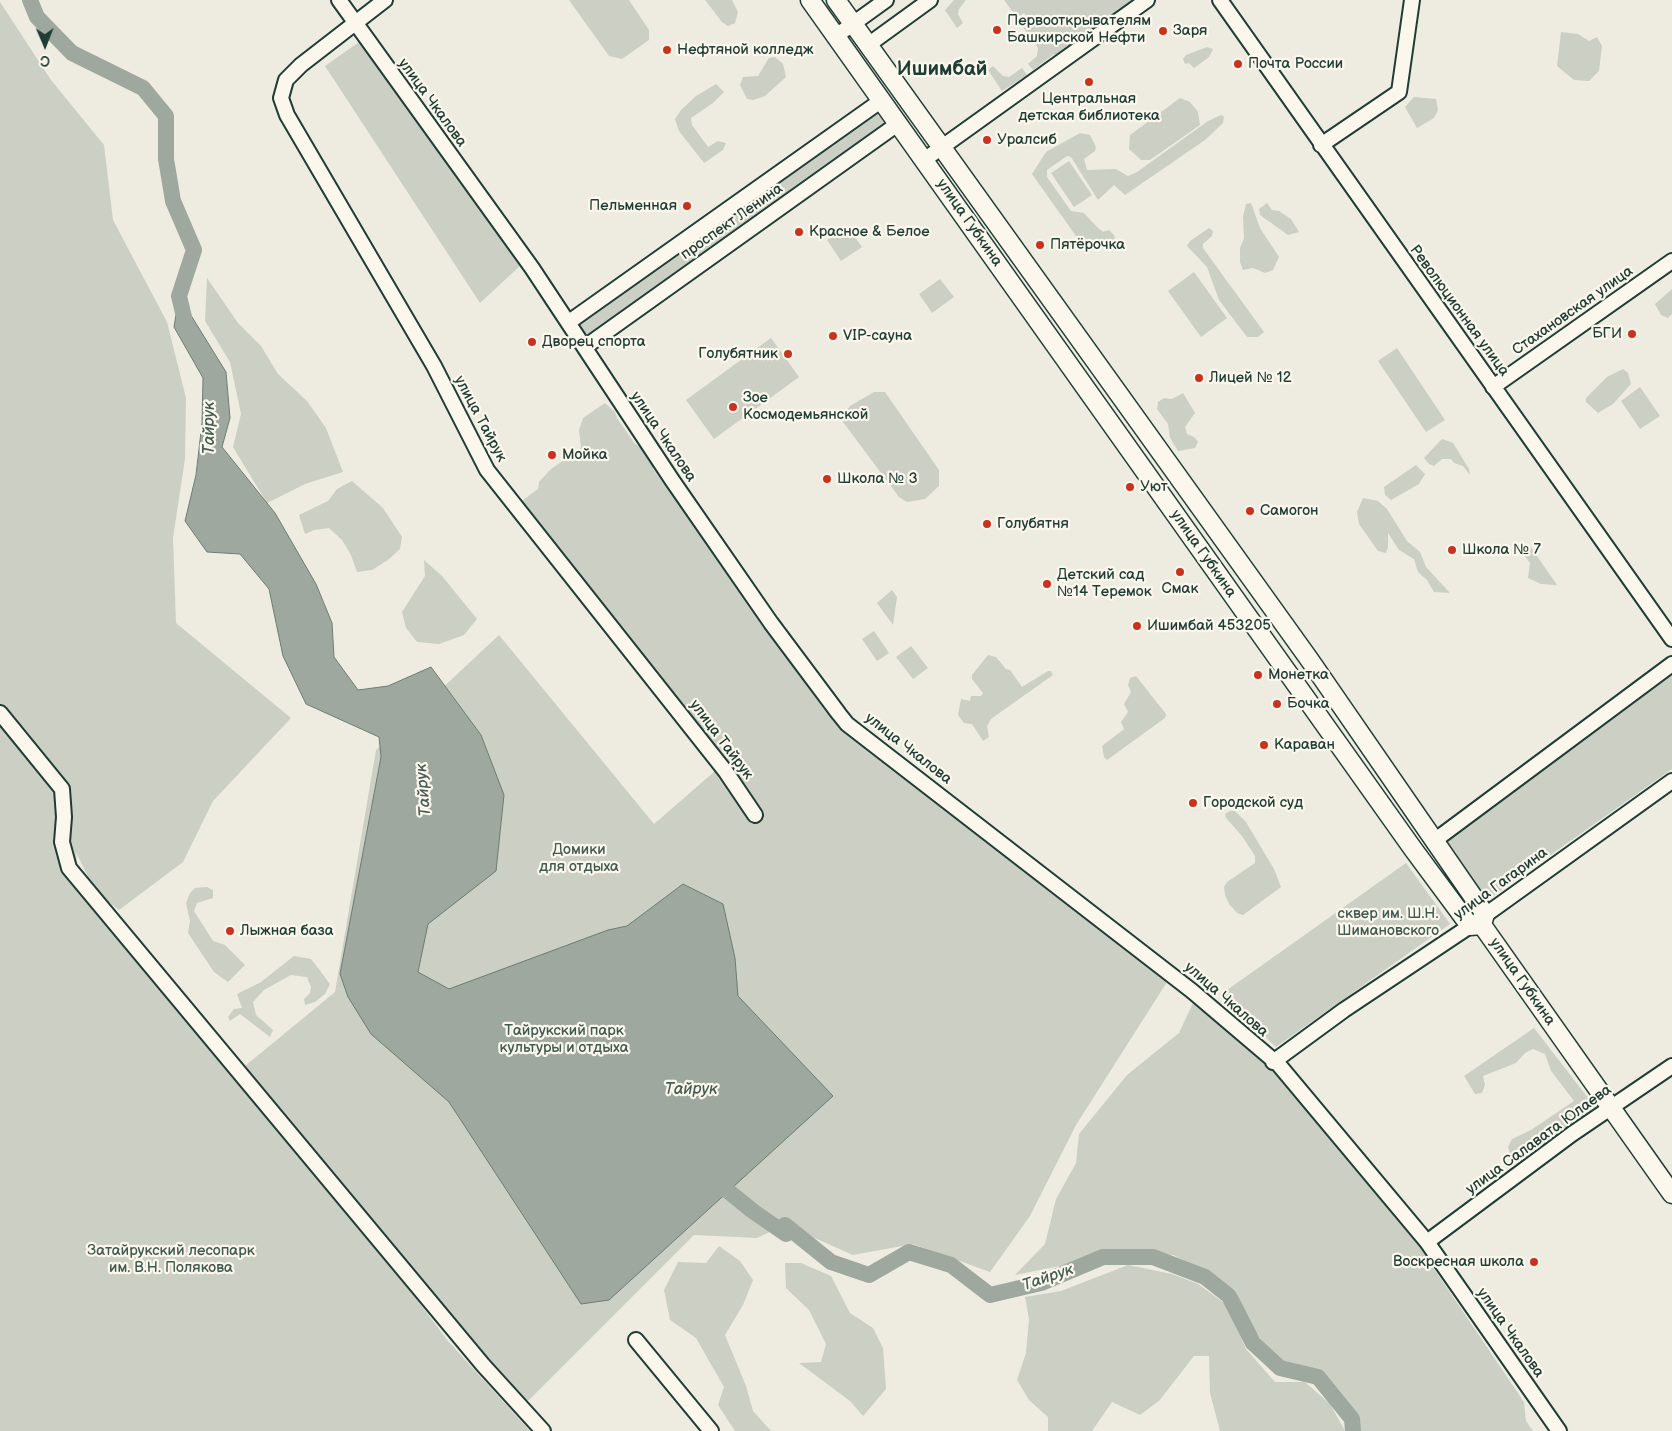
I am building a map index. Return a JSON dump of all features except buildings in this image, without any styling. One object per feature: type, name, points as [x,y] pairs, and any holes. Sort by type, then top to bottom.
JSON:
[{"type":"main road","name":"улица Губкина","points":[[810,0],[924,160],[1479,922],[1672,1194]]},
{"type":"main road","name":"улица Губкина","points":[[836,0],[1309,659],[1434,840],[1479,922]]},
{"type":"street","name":"улица Чкалова","points":[[339,0],[569,322],[672,480],[766,615],[847,724],[1192,991],[1273,1062],[1279,1065],[1427,1242],[1559,1431]]},
{"type":"street","name":"улица Тайрук","points":[[385,0],[354,22],[296,69],[286,80],[281,98],[287,115],[434,366],[487,470],[720,764],[755,815]]},
{"type":"street","points":[[836,36],[886,0]]},
{"type":"street","points":[[868,45],[930,0]]},
{"type":"street","points":[[924,160],[1147,0]]},
{"type":"street","name":"Революционная улица","points":[[1220,0],[1672,639]]},
{"type":"street","points":[[1321,145],[1399,92],[1412,0]]},
{"type":"street","name":"проспект Ленина","points":[[569,322],[882,100]]},
{"type":"street","name":"проспект Ленина","points":[[585,347],[898,123]]},
{"type":"street","name":"Стахановская улица","points":[[1493,387],[1672,261]]},
{"type":"street","points":[[1434,840],[1672,664]]},
{"type":"street","points":[[0,713],[62,789],[64,817],[62,842],[69,868],[483,1365],[542,1431]]},
{"type":"street","name":"улица Гагарина","points":[[1273,1062],[1344,1010],[1479,922],[1672,781]]},
{"type":"street","name":"улица Салавата Юлаева","points":[[1427,1242],[1572,1134],[1672,1066]]},
{"type":"street","points":[[636,1340],[711,1431]]},
{"type":"green space","points":[[569,0],[629,0],[649,30],[649,40],[622,59],[609,56]]},
{"type":"green space","points":[[705,0],[732,0],[738,12],[735,23],[728,26],[722,22]]},
{"type":"green space","points":[[954,0],[966,0],[959,9],[958,14],[963,23],[957,28],[945,10]]},
{"type":"green space","points":[[1004,0],[1134,0],[1056,56],[1054,54],[1033,70],[1028,64],[1037,56],[1038,48],[1020,23],[1027,17],[1024,13],[1017,18]]},
{"type":"green space","name":"Затайрукский лесопарк им. В.Н. Полякова","points":[[0,2],[51,80],[104,145],[113,220],[167,322],[186,398],[185,459],[173,538],[176,623],[291,718],[213,801],[183,862],[119,910],[95,891],[76,852],[78,871],[107,926],[294,1137],[448,1341],[530,1431],[0,1431]]},
{"type":"green space","points":[[1561,32],[1578,34],[1589,41],[1597,37],[1602,46],[1599,71],[1589,81],[1574,80],[1557,66]]},
{"type":"green space","points":[[359,42],[520,266],[480,303],[325,66]]},
{"type":"green space","points":[[1207,47],[1213,49],[1209,57],[1194,68],[1189,63],[1185,64],[1183,59],[1186,55]]},
{"type":"green space","points":[[775,57],[783,64],[786,77],[765,96],[753,100],[747,99],[740,85],[743,77],[758,76],[769,58]]},
{"type":"green space","points":[[993,66],[1003,76],[1009,77],[1022,68],[1027,75],[1002,91],[988,70]]},
{"type":"green space","points":[[716,84],[724,92],[713,103],[691,118],[692,125],[708,147],[718,141],[726,143],[723,150],[704,163],[679,131],[675,119],[681,110],[696,96]]},
{"type":"green space","points":[[1414,97],[1436,99],[1438,110],[1434,118],[1417,128],[1405,107]]},
{"type":"green space","points":[[1180,98],[1190,102],[1198,112],[1200,125],[1150,160],[1141,160],[1129,149],[1130,135]]},
{"type":"green space","points":[[879,110],[889,118],[886,126],[592,335],[589,336],[583,331],[578,321]]},
{"type":"green space","points":[[1221,115],[1224,117],[1223,123],[1205,140],[1125,195],[1114,185],[1098,200],[1071,157],[1067,156],[1047,170],[1047,177],[1071,211],[1084,213],[1103,232],[1109,230],[1114,235],[1115,239],[1107,245],[1091,249],[1076,236],[1032,174],[1046,152],[1080,133],[1090,135],[1096,147],[1095,151],[1084,159],[1087,170],[1116,169],[1128,176],[1137,172],[1208,121]]},
{"type":"green space","points":[[1069,161],[1092,195],[1074,207],[1051,173]]},
{"type":"green space","points":[[1251,203],[1260,228],[1279,257],[1273,270],[1265,273],[1253,268],[1243,270],[1240,262],[1240,248],[1244,238],[1243,217],[1246,204]]},
{"type":"green space","points":[[1267,203],[1272,210],[1279,211],[1291,219],[1299,232],[1288,235],[1260,215],[1259,209]]},
{"type":"green space","points":[[847,226],[862,247],[841,261],[827,240]]},
{"type":"green space","points":[[1209,228],[1213,231],[1212,236],[1203,244],[1203,248],[1264,332],[1258,337],[1247,337],[1219,300],[1207,267],[1187,246],[1190,241]]},
{"type":"green space","points":[[1194,272],[1227,318],[1201,337],[1168,291]]},
{"type":"green space","points":[[207,278],[238,323],[261,346],[278,374],[307,401],[326,428],[343,472],[305,484],[267,503],[233,447],[241,414],[230,362],[205,321]]},
{"type":"green space","points":[[940,279],[954,297],[932,313],[919,294]]},
{"type":"green space","points":[[1672,289],[1672,314],[1668,318],[1661,315],[1655,304]]},
{"type":"green space","points":[[771,338],[799,377],[714,439],[686,400]]},
{"type":"green space","points":[[1397,348],[1445,420],[1426,432],[1378,361]]},
{"type":"green space","points":[[1623,369],[1628,373],[1631,384],[1613,404],[1598,413],[1586,402],[1586,398],[1607,377]]},
{"type":"green space","points":[[1640,387],[1660,416],[1640,429],[1621,401]]},
{"type":"green space","points":[[874,392],[885,392],[939,470],[939,486],[925,499],[907,502],[899,497],[843,422],[844,413],[850,406]]},
{"type":"green space","points":[[1183,393],[1195,413],[1185,427],[1187,434],[1194,437],[1198,442],[1195,448],[1178,451],[1170,438],[1168,424],[1157,409],[1158,402],[1164,398],[1172,399]]},
{"type":"green space","name":"Тайрукский парк культуры и отдыха","points":[[605,403],[615,412],[635,444],[639,446],[653,464],[653,469],[825,711],[854,738],[1167,982],[1076,1125],[1030,1216],[990,1272],[913,1244],[853,1255],[785,1225],[757,1238],[694,1235],[524,1405],[245,1066],[335,992],[376,750],[499,635],[654,824],[722,765],[519,503],[538,489],[539,482],[551,469],[581,448],[579,430],[583,418]]},
{"type":"green space","points":[[1442,439],[1453,443],[1469,469],[1470,475],[1463,466],[1454,463],[1451,459],[1442,459],[1434,466],[1429,464],[1424,458]]},
{"type":"green space","points":[[1416,465],[1425,474],[1419,484],[1391,500],[1385,495],[1384,487]]},
{"type":"green space","points":[[352,481],[383,508],[402,537],[400,549],[388,560],[372,570],[357,572],[351,555],[342,540],[329,528],[314,530],[305,534],[299,515],[328,501],[337,489]]},
{"type":"green space","points":[[1363,498],[1378,501],[1387,509],[1407,541],[1420,552],[1426,567],[1450,593],[1434,592],[1427,580],[1418,572],[1414,559],[1399,550],[1388,533],[1386,553],[1378,551],[1359,524],[1357,512]]},
{"type":"green space","points":[[1527,546],[1530,546],[1557,585],[1541,584],[1528,578],[1530,563],[1524,555]]},
{"type":"green space","points":[[424,560],[442,576],[477,619],[464,635],[439,644],[417,642],[406,628],[402,612],[425,576]]},
{"type":"green space","points":[[892,590],[897,597],[893,625],[877,603]]},
{"type":"green space","points":[[874,631],[889,653],[877,661],[862,639]]},
{"type":"green space","points":[[911,646],[928,668],[913,679],[896,657]]},
{"type":"green space","points":[[988,655],[996,657],[1006,669],[1010,670],[1022,687],[1048,671],[1051,671],[1053,675],[991,719],[987,726],[989,737],[983,741],[972,724],[964,723],[958,715],[961,699],[970,701],[971,696],[981,696],[983,693],[972,679],[972,675]]},
{"type":"green space","points":[[1672,675],[1672,769],[1487,900],[1443,841]]},
{"type":"green space","points":[[1136,676],[1166,714],[1165,718],[1107,760],[1104,757],[1102,746],[1124,729],[1121,722],[1128,712],[1124,704],[1131,692],[1128,685],[1130,678]]},
{"type":"green space","points":[[1235,811],[1246,822],[1274,869],[1281,887],[1243,915],[1237,913],[1229,904],[1224,887],[1227,882],[1255,863],[1255,856],[1242,836],[1226,818],[1225,814]]},
{"type":"green space","name":"сквер им. Ш.Н. Шимановского","points":[[1406,863],[1450,924],[1276,1047],[1220,995]]},
{"type":"green space","points":[[207,887],[213,890],[213,898],[197,903],[194,911],[213,941],[225,945],[245,965],[228,982],[214,972],[188,933],[190,921],[186,903],[190,893],[195,888]]},
{"type":"green space","points":[[294,956],[311,959],[330,984],[325,994],[315,1002],[305,1005],[304,999],[310,993],[311,987],[307,977],[291,975],[264,990],[253,1002],[256,1015],[273,1030],[270,1037],[240,1014],[230,1021],[228,1017],[234,1009],[242,1008],[237,994],[261,982]]},
{"type":"green space","points":[[1193,1003],[1270,1067],[1418,1245],[1524,1402],[1526,1421],[1533,1431],[1359,1431],[1357,1419],[1330,1384],[1311,1369],[1288,1367],[1265,1345],[1251,1326],[1236,1291],[1206,1271],[1173,1255],[1133,1251],[1096,1256],[1060,1266],[1015,1275],[1045,1244],[1056,1199],[1076,1163],[1079,1134],[1127,1075],[1179,1033]]},
{"type":"green space","points":[[1534,1028],[1595,1107],[1536,1149],[1518,1157],[1510,1154],[1508,1147],[1512,1139],[1531,1130],[1574,1101],[1551,1071],[1545,1054],[1533,1049],[1525,1053],[1516,1063],[1483,1076],[1485,1085],[1482,1093],[1475,1094],[1464,1076]]},
{"type":"green space","points":[[719,1246],[740,1261],[753,1280],[743,1305],[725,1335],[746,1386],[753,1411],[771,1431],[735,1431],[718,1405],[724,1387],[696,1338],[670,1320],[664,1290],[678,1262],[706,1263]]},
{"type":"green space","points":[[785,1263],[801,1263],[831,1276],[850,1313],[873,1328],[883,1348],[886,1389],[863,1416],[850,1401],[799,1363],[821,1362],[826,1344],[809,1310],[786,1288]]},
{"type":"green space","points":[[1128,1265],[1172,1274],[1198,1284],[1227,1305],[1246,1349],[1275,1382],[1305,1382],[1330,1404],[1345,1431],[1220,1431],[1210,1393],[1209,1356],[1194,1356],[1159,1401],[1140,1415],[1112,1402],[1092,1431],[1048,1431],[1048,1417],[1029,1400],[1017,1380],[1026,1353],[1029,1319],[1025,1297],[1061,1291]]},
{"type":"water","name":"Тайрук","points":[[179,296],[226,372],[230,418],[222,447],[275,513],[316,584],[332,623],[334,657],[358,690],[388,686],[431,667],[481,735],[504,795],[496,871],[428,924],[418,972],[449,989],[608,930],[627,926],[683,884],[723,904],[735,958],[738,996],[833,1096],[609,1300],[581,1304],[449,1102],[371,1034],[348,997],[340,974],[381,757],[379,737],[306,704],[283,656],[269,589],[240,554],[207,552],[185,521],[196,475],[202,423],[203,378],[174,327]]},
{"type":"waterway","name":"Тайрук","points":[[30,0],[37,17],[72,53],[143,88],[166,116],[166,159],[173,201],[194,250],[179,296],[184,317]]},
{"type":"waterway","name":"Тайрук","points":[[712,1178],[754,1212],[786,1234],[785,1225],[831,1262],[869,1275],[909,1252],[951,1265],[990,1295],[1041,1283],[1103,1257],[1153,1257],[1205,1277],[1229,1296],[1253,1343],[1280,1368],[1318,1377],[1352,1419],[1353,1431]]},
{"type":"place","name":"Первооткрывателям Башкирской Нефти","points":[[997,30]]},
{"type":"place","name":"Заря","points":[[1163,31]]},
{"type":"place","name":"Нефтяной колледж","points":[[667,50]]},
{"type":"place","name":"Почта России","points":[[1238,64]]},
{"type":"place","name":"Центральная детская библиотека","points":[[1089,82]]},
{"type":"place","name":"Уралсиб","points":[[987,140]]},
{"type":"place","name":"Пельменная","points":[[687,206]]},
{"type":"place","name":"Красное & Белое","points":[[799,232]]},
{"type":"place","name":"Пятёрочка","points":[[1040,245]]},
{"type":"place","name":"БГИ","points":[[1632,334]]},
{"type":"place","name":"VIP-сауна","points":[[833,336]]},
{"type":"place","name":"Дворец спорта","points":[[532,342]]},
{"type":"place","name":"Голубятник","points":[[788,354]]},
{"type":"place","name":"Лицей № 12","points":[[1199,378]]},
{"type":"place","name":"Зое Космодемьянской","points":[[733,407]]},
{"type":"place","name":"Мойка","points":[[552,455]]},
{"type":"place","name":"Школа № 3","points":[[827,479]]},
{"type":"place","name":"Уют","points":[[1130,487]]},
{"type":"place","name":"Самогон","points":[[1250,511]]},
{"type":"place","name":"Голубятня","points":[[987,524]]},
{"type":"place","name":"Школа № 7","points":[[1452,550]]},
{"type":"place","name":"Смак","points":[[1180,572]]},
{"type":"place","name":"Детский сад №14 Теремок","points":[[1047,584]]},
{"type":"place","name":"Ишимбай 453205","points":[[1137,626]]},
{"type":"place","name":"Монетка","points":[[1258,675]]},
{"type":"place","name":"Бочка","points":[[1277,704]]},
{"type":"place","name":"Караван","points":[[1264,745]]},
{"type":"place","name":"Городской суд","points":[[1193,803]]},
{"type":"place","name":"Лыжная база","points":[[230,931]]},
{"type":"place","name":"Воскресная школа","points":[[1534,1262]]},
{"type":"district","name":"Ишимбай","points":[[942,70]]},
{"type":"park label","name":"Домики для отдыха","points":[[579,858]]}]
